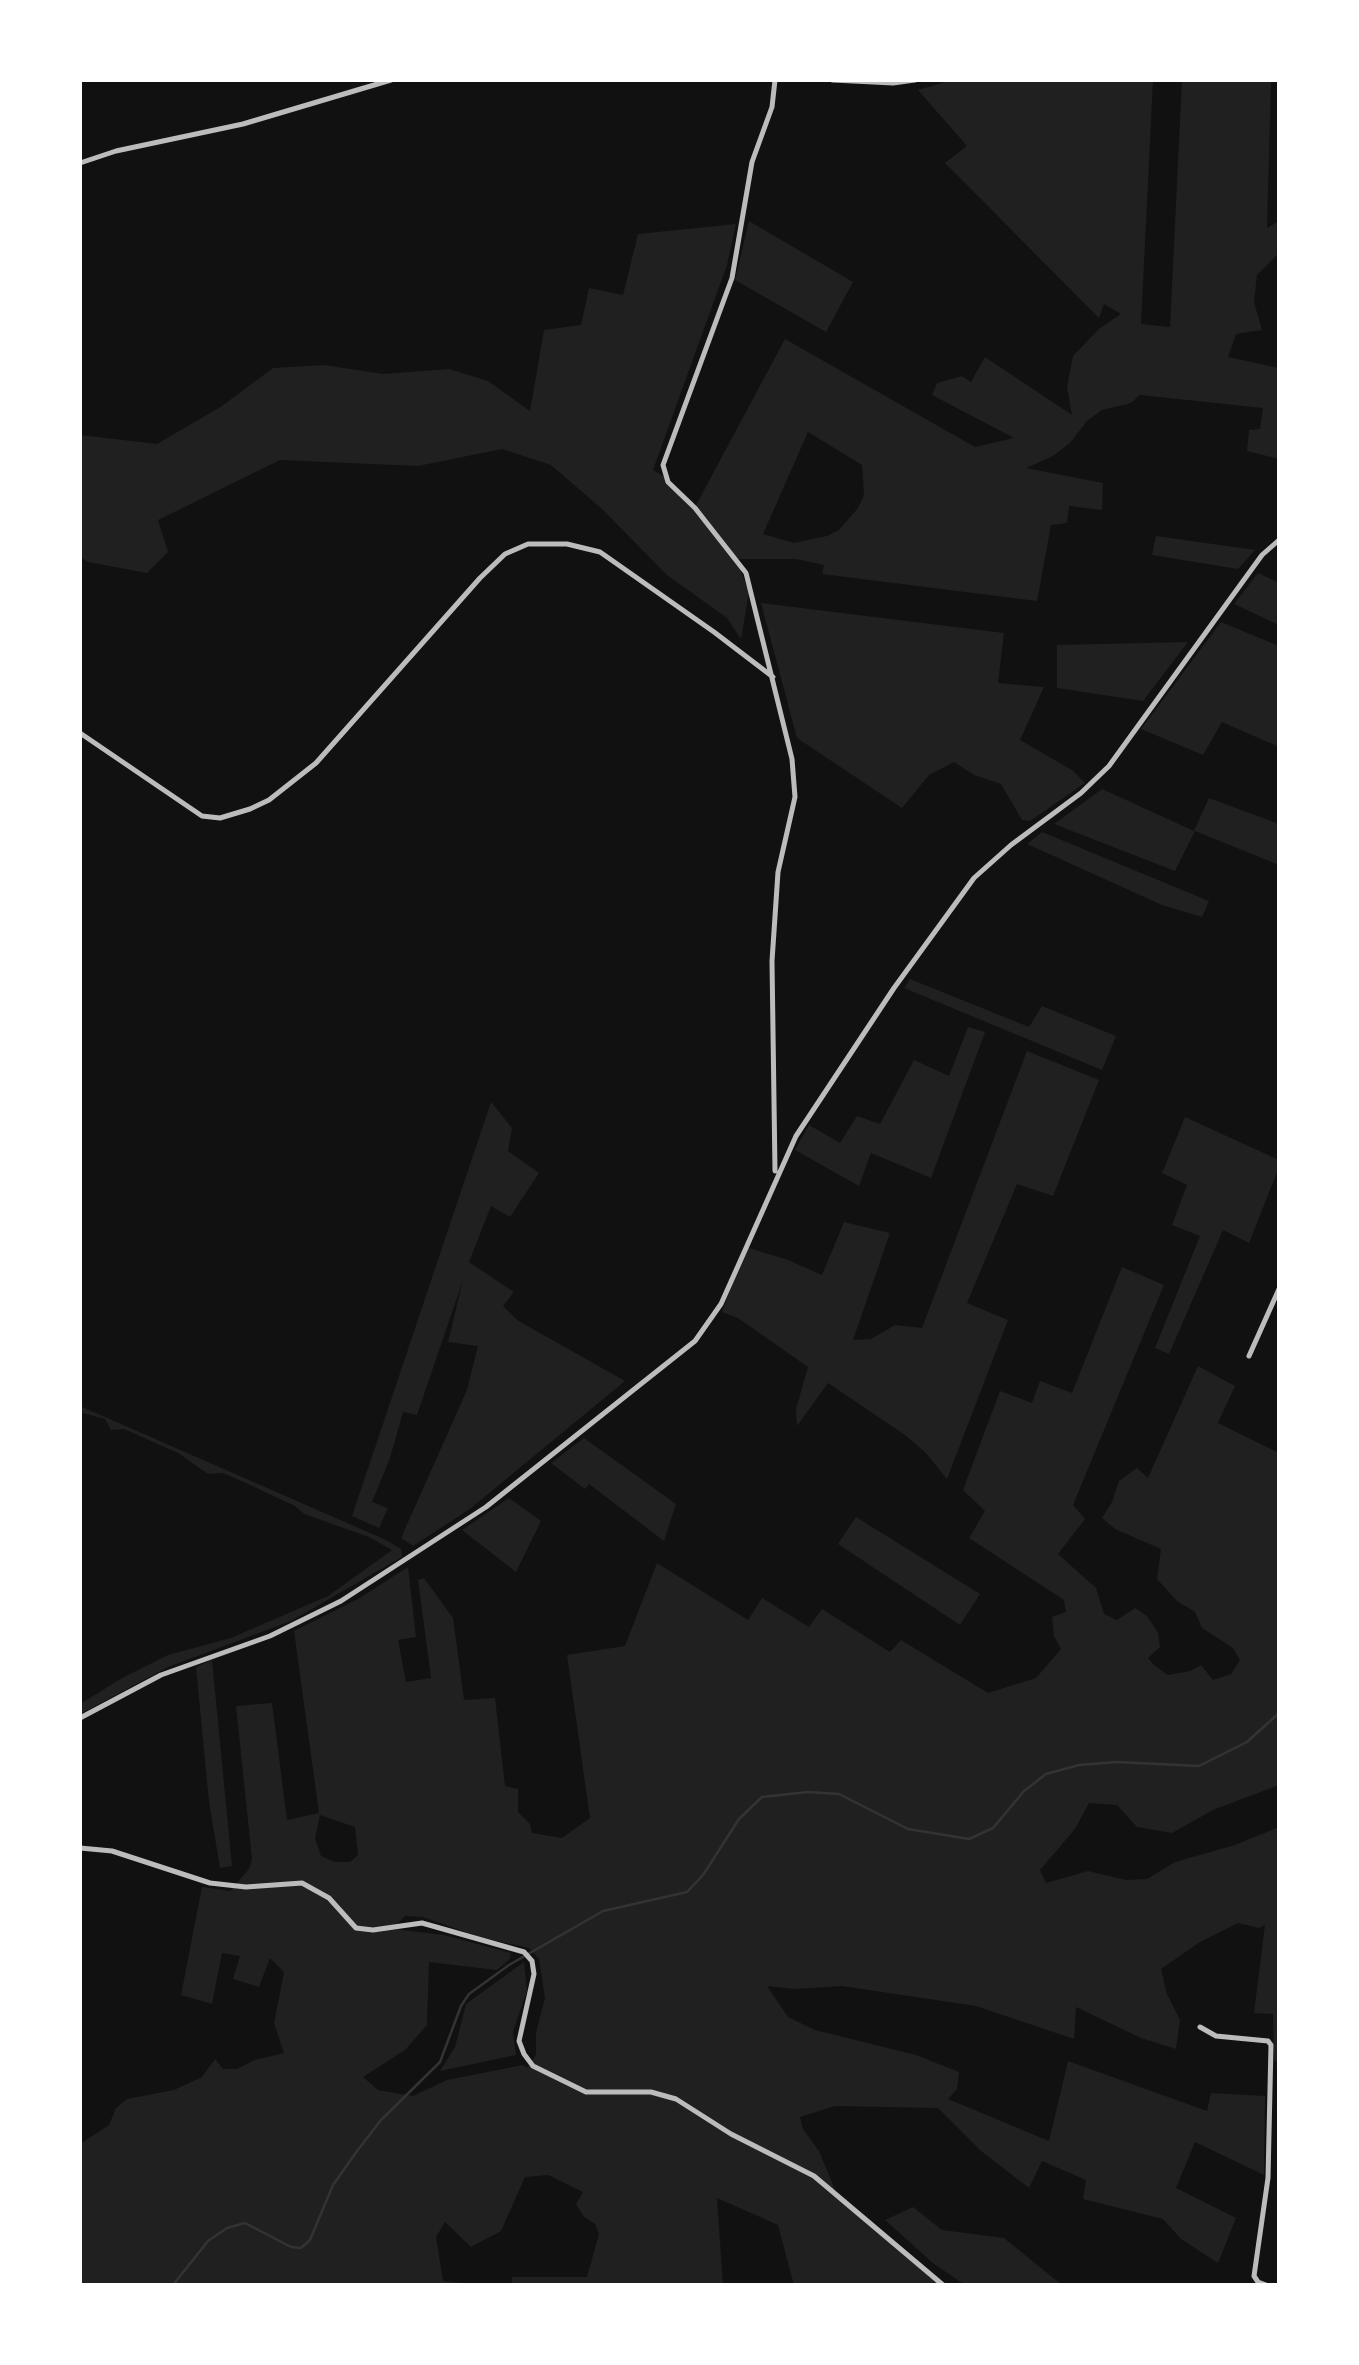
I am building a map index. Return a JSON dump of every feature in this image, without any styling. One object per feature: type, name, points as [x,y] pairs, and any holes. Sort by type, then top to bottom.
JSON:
[{"type":"street","points":[[80,163],[243,124],[391,80]]},
{"type":"street","points":[[775,80],[772,106],[752,162],[732,278],[663,464],[668,482],[695,508],[746,573],[788,734],[796,797],[778,872],[772,961],[776,1176]]},
{"type":"street","points":[[833,80],[893,84],[916,80]]},
{"type":"street","points":[[80,1718],[160,1675],[270,1636],[341,1601],[442,1538],[526,1477],[696,1341],[720,1304],[776,1176],[806,1122],[894,988],[974,878],[1109,766],[1262,555],[1279,540]]},
{"type":"street","points":[[80,733],[202,816],[220,818],[250,809],[316,763],[480,578],[505,554],[528,544],[568,544],[600,552],[773,678]]},
{"type":"street","points":[[1250,1356],[1279,1289]]},
{"type":"street","points":[[80,1848],[112,1851],[210,1883],[246,1888],[302,1883],[329,1898],[356,1928],[373,1930],[422,1923],[506,1946],[530,1958],[533,1981],[519,2041],[533,2066],[586,2092],[651,2092],[676,2099],[731,2134],[814,2176],[943,2285]]},
{"type":"street","points":[[1200,2027],[1216,2036],[1268,2041],[1270,2045],[1268,2178],[1254,2276],[1266,2285]]},
{"type":"shaded area","points":[[952,80],[1153,80],[1141,324],[1170,327],[1182,80],[1271,80],[1267,228],[1279,221],[1279,253],[1257,275],[1254,302],[1262,330],[1236,334],[1228,357],[1279,368],[1279,459],[1247,451],[1249,430],[1260,429],[1263,408],[1140,395],[1131,403],[1102,410],[1053,456],[1026,468],[1103,483],[1102,510],[1069,506],[1067,523],[1051,525],[1037,601],[822,574],[824,565],[796,559],[736,559],[749,592],[741,639],[727,618],[667,575],[602,509],[551,465],[502,449],[418,466],[280,460],[158,520],[168,552],[147,573],[88,562],[80,557],[80,435],[157,444],[222,406],[273,368],[324,365],[383,374],[449,369],[488,381],[530,411],[544,330],[581,325],[589,288],[623,295],[638,234],[736,224],[727,265],[653,470],[695,507],[785,339],[975,447],[1014,438],[932,395],[937,383],[962,376],[971,382],[985,357],[1072,415],[1067,387],[1073,356],[1100,328],[1121,314],[1104,304],[1099,318],[945,163],[967,146],[918,90]],"holes":[[[808,432],[862,465],[864,495],[839,530],[794,543],[763,534]]]},
{"type":"shaded area","points":[[749,221],[853,282],[826,332],[735,280]]},
{"type":"shaded area","points":[[1156,536],[1255,550],[1238,569],[1152,555]]},
{"type":"shaded area","points":[[1258,573],[1279,583],[1279,625],[1234,604]]},
{"type":"shaded area","points":[[761,603],[1004,633],[998,683],[1044,687],[1020,740],[1072,770],[1085,783],[1030,821],[1022,820],[1001,784],[974,775],[954,762],[929,775],[902,808],[797,738]]},
{"type":"shaded area","points":[[1221,622],[1279,646],[1279,747],[1222,722],[1203,755],[1141,729]]},
{"type":"shaded area","points":[[1188,642],[1143,701],[1057,688],[1057,645]]},
{"type":"shaded area","points":[[1102,789],[1194,831],[1209,798],[1279,824],[1279,865],[1195,831],[1175,871],[1054,824]]},
{"type":"shaded area","points":[[1042,832],[1209,901],[1202,917],[1162,905],[1027,844]]},
{"type":"shaded area","points":[[910,979],[1029,1027],[1042,1006],[1116,1036],[1102,1070],[904,988]]},
{"type":"shaded area","points":[[968,1027],[985,1032],[931,1178],[871,1153],[859,1186],[795,1150],[809,1125],[840,1143],[857,1116],[880,1124],[914,1060],[949,1076]]},
{"type":"shaded area","points":[[1027,1051],[1099,1080],[1053,1196],[1017,1184],[967,1303],[1008,1320],[947,1479],[905,1435],[828,1383],[797,1426],[796,1409],[808,1367],[738,1318],[722,1312],[746,1247],[822,1275],[844,1222],[890,1233],[853,1340],[871,1339],[895,1325],[922,1328]]},
{"type":"shaded area","points":[[491,1102],[512,1128],[508,1151],[539,1173],[510,1217],[491,1206],[469,1262],[514,1292],[503,1306],[517,1320],[625,1381],[470,1509],[413,1546],[401,1538],[467,1390],[478,1346],[448,1342],[463,1280],[417,1415],[403,1412],[372,1502],[388,1508],[379,1528],[352,1516]]},
{"type":"shaded area","points":[[1185,1117],[1279,1160],[1279,1167],[1249,1243],[1223,1230],[1169,1354],[1155,1348],[1200,1236],[1172,1225],[1187,1185],[1162,1173]]},
{"type":"shaded area","points":[[1122,1267],[1164,1285],[1073,1505],[1085,1519],[1058,1554],[1096,1588],[1104,1614],[1117,1620],[1135,1608],[1147,1616],[1158,1633],[1160,1647],[1148,1658],[1168,1675],[1201,1665],[1213,1680],[1231,1674],[1240,1660],[1233,1648],[1202,1628],[1195,1612],[1177,1601],[1157,1579],[1161,1549],[1115,1529],[1102,1518],[1119,1481],[1137,1468],[1148,1478],[1198,1366],[1235,1386],[1218,1423],[1279,1453],[1279,1785],[1213,1810],[1172,1833],[1137,1827],[1117,1805],[1089,1803],[1075,1829],[1040,1870],[1046,1883],[1088,1871],[1126,1880],[1147,1879],[1175,1862],[1235,1845],[1279,1827],[1279,2065],[1274,2059],[1273,2014],[1254,2013],[1265,1925],[1259,1928],[1238,1923],[1200,1942],[1161,1969],[1167,1994],[1180,2020],[1176,2049],[1141,2038],[1076,2007],[1074,2039],[976,2006],[842,1986],[767,1986],[788,2017],[815,2030],[916,2055],[959,2072],[957,2089],[948,2099],[1049,2141],[1068,2061],[1207,2111],[1211,2093],[1265,2096],[1264,2175],[1195,2142],[1176,2188],[1236,2218],[1218,2263],[1181,2239],[1163,2219],[1083,2199],[1086,2180],[1042,2161],[1029,2188],[981,2151],[938,2108],[835,2106],[800,2117],[836,2192],[943,2285],[794,2285],[778,2225],[717,2198],[723,2285],[512,2285],[512,2277],[587,2277],[599,2234],[576,2204],[583,2192],[548,2175],[525,2177],[501,2231],[471,2247],[445,2222],[436,2237],[443,2281],[483,2285],[80,2285],[80,2144],[109,2125],[116,2108],[127,2099],[174,2090],[202,2077],[215,2059],[223,2069],[237,2069],[284,2053],[274,2023],[284,1972],[270,1958],[259,1987],[233,1979],[240,1956],[222,1953],[212,2004],[181,1995],[202,1887],[230,1891],[249,1869],[252,1859],[236,1706],[272,1703],[287,1820],[319,1813],[294,1631],[358,1599],[408,1567],[416,1637],[398,1640],[406,1682],[431,1678],[418,1580],[424,1578],[453,1618],[464,1700],[495,1698],[505,1786],[518,1789],[518,1812],[530,1824],[532,1833],[562,1838],[590,1818],[567,1655],[625,1646],[657,1563],[748,1620],[762,1598],[809,1627],[822,1609],[890,1652],[901,1640],[988,1693],[1036,1678],[1061,1649],[1054,1636],[1052,1617],[1066,1612],[1064,1600],[969,1538],[985,1511],[963,1490],[1000,1391],[1032,1403],[1040,1381],[1072,1393]],"holes":[[[320,1815],[355,1827],[358,1855],[350,1862],[335,1862],[321,1856],[315,1838]],[[405,1916],[423,1917],[480,1937],[529,1948],[539,1959],[545,1998],[536,2033],[536,2055],[527,2068],[523,2065],[447,2080],[413,2096],[378,2090],[363,2077],[405,2050],[427,2025],[429,1962],[497,1970],[510,1959],[511,1953],[444,1935],[393,1929]]]},
{"type":"shaded area","points":[[80,1406],[386,1540],[401,1549],[402,1557],[291,1621],[168,1667],[80,1714],[80,1704],[122,1678],[168,1655],[231,1638],[328,1596],[392,1550],[369,1537],[304,1514],[295,1506],[223,1473],[208,1474],[178,1453],[124,1429],[111,1430],[105,1419],[83,1413]]},
{"type":"shaded area","points":[[584,1438],[676,1504],[664,1541],[589,1484],[585,1489],[551,1463]]},
{"type":"shaded area","points":[[509,1498],[541,1521],[516,1572],[462,1530]]},
{"type":"shaded area","points":[[856,1517],[980,1594],[960,1625],[838,1544]]},
{"type":"shaded area","points":[[212,1660],[232,1866],[220,1868],[209,1802],[196,1667]]},
{"type":"shaded area","points":[[524,1962],[527,1991],[513,2032],[516,2055],[440,2071],[455,2047],[466,2004]]},
{"type":"shaded area","points":[[913,2207],[942,2230],[1004,2238],[1062,2285],[965,2285],[934,2264],[885,2220]]},
{"type":"waterway","points":[[173,2285],[208,2241],[227,2228],[245,2223],[291,2247],[301,2248],[310,2240],[333,2185],[357,2151],[381,2120],[440,2062],[469,1994],[509,1965],[603,1911],[687,1892],[703,1875],[739,1819],[762,1797],[808,1792],[839,1794],[908,1829],[969,1839],[993,1828],[1024,1791],[1046,1774],[1079,1765],[1116,1762],[1199,1766],[1247,1742],[1279,1713]]}]
